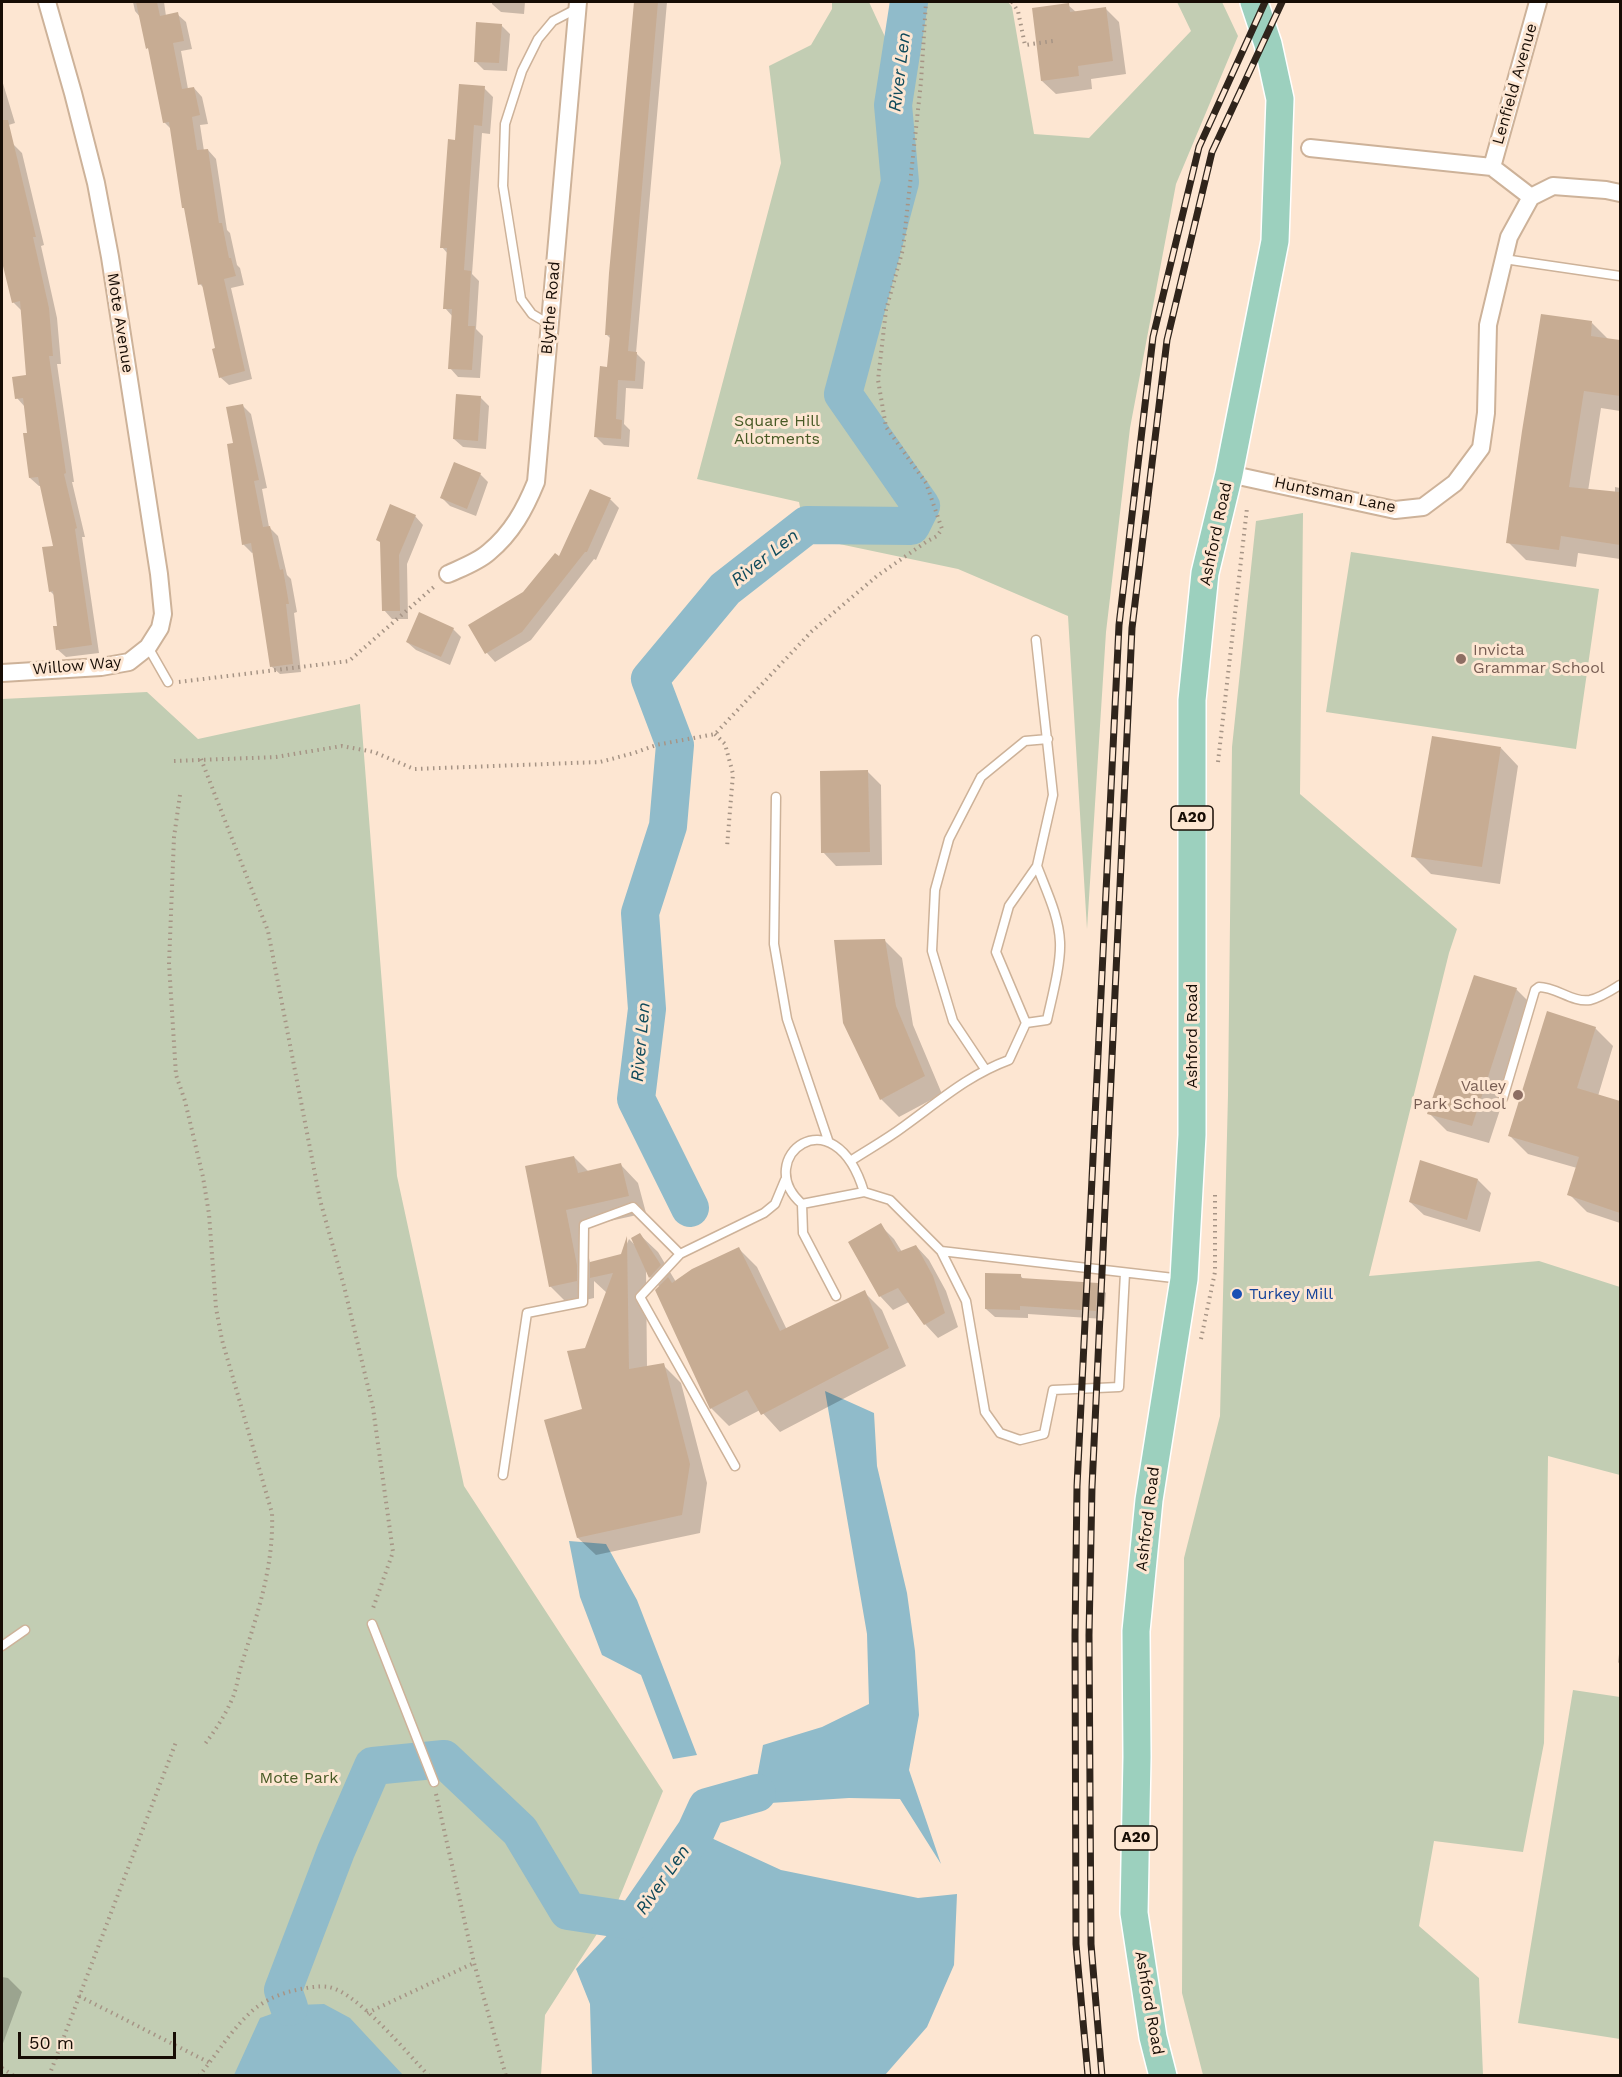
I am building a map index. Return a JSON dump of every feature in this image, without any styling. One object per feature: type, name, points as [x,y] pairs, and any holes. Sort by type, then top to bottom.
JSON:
[{"type":"main road","name":"Ashford Road","points":[[1162,2076],[1153,2037],[1134,1913],[1137,1757],[1136,1631],[1149,1500],[1184,1279],[1192,1135],[1192,700],[1205,573],[1229,474],[1275,241],[1280,99],[1268,44],[1254,2]]},
{"type":"street","name":"Mote Avenue","points":[[47,2],[93,172],[110,257],[159,573],[163,614],[160,628],[148,647]]},
{"type":"street","name":"Lenfield Avenue","points":[[1492,167],[1538,2]]},
{"type":"street","name":"Blythe Road","points":[[448,574],[488,553],[507,534],[524,511],[536,482],[577,5]]},
{"type":"street","points":[[1310,148],[1492,167],[1531,197],[1552,186],[1620,193]]},
{"type":"street","name":"Huntsman Lane","points":[[1229,474],[1395,510],[1423,507],[1455,483],[1481,448],[1486,412],[1488,325],[1509,237],[1531,197]]},
{"type":"street","name":"Willow Way","points":[[2,673],[101,667],[129,662],[148,647]]},
{"type":"lane","points":[[549,324],[532,314],[521,299],[503,186],[505,124],[522,71],[538,39],[553,21],[577,5]]},
{"type":"lane","points":[[1504,260],[1620,276]]},
{"type":"lane","points":[[852,1160],[901,1129],[985,1069],[1009,1060],[1026,1023],[996,952],[1009,906],[1037,866],[1053,795],[1036,640]]},
{"type":"lane","points":[[148,647],[168,682]]},
{"type":"lane","points":[[985,1069],[953,1021],[933,951],[935,890],[949,839],[981,777],[1025,741],[1048,739]]},
{"type":"lane","points":[[776,797],[774,944],[787,1019],[828,1140],[852,1160],[864,1192]]},
{"type":"lane","points":[[1026,1023],[1047,1020],[1060,942],[1054,910],[1037,866]]},
{"type":"lane","points":[[1503,1098],[1535,990],[1539,987],[1548,987],[1578,999],[1589,1000],[1620,985]]},
{"type":"lane","points":[[735,1466],[640,1297],[680,1254],[764,1213],[776,1204],[785,1180],[790,1156],[798,1147],[809,1141],[828,1140]]},
{"type":"lane","points":[[785,1180],[793,1196],[802,1204],[803,1233],[836,1296]]},
{"type":"lane","points":[[802,1204],[864,1192],[890,1200],[941,1251],[966,1301],[985,1412],[1000,1433],[1020,1440],[1044,1434],[1053,1390],[1119,1387],[1125,1272]]},
{"type":"lane","points":[[503,1474],[527,1313],[583,1302],[584,1225],[633,1207],[680,1254]]},
{"type":"lane","points":[[941,1251],[1184,1279]]},
{"type":"lane","points":[[371,1622],[434,1782]]},
{"type":"lane","points":[[2,1646],[25,1630]]},
{"type":"path","points":[[174,761],[276,757],[342,746],[374,752],[414,770],[600,762],[684,738],[715,734],[819,624],[877,576],[937,536],[942,529],[926,483],[886,427],[878,380],[886,310],[903,249],[921,82],[926,2]]},
{"type":"path","points":[[1012,2],[1018,11],[1024,45],[1053,41]]},
{"type":"path","points":[[168,682],[194,682],[349,661],[448,574]]},
{"type":"path","points":[[715,734],[725,744],[733,774],[726,847]]},
{"type":"path","points":[[201,759],[268,930],[320,1200],[344,1286],[373,1408],[393,1552],[371,1622]]},
{"type":"path","points":[[180,795],[174,837],[169,964],[176,1075],[185,1101],[203,1177],[209,1214],[216,1308],[222,1340],[272,1514],[265,1589],[240,1668],[234,1695],[224,1717],[205,1744]]},
{"type":"path","points":[[49,2076],[176,1742]]},
{"type":"path","points":[[434,1782],[474,1963],[506,2076]]},
{"type":"path","points":[[368,2013],[474,1963]]},
{"type":"path","points":[[199,2076],[240,2022],[254,2009],[274,1997],[291,1992],[330,1988],[356,2001],[429,2076]]},
{"type":"path","points":[[79,1996],[210,2063]]},
{"type":"path","points":[[2,2068],[14,2076]]},
{"type":"green space","name":"Square Hill Allotments","points":[[832,2],[869,2],[886,39],[890,83],[890,131],[913,50],[913,2],[1008,2],[1012,7],[1034,134],[1089,138],[1191,31],[1177,2],[1222,2],[1238,36],[1176,184],[1130,428],[1106,632],[1087,929],[1068,616],[958,569],[806,537],[799,502],[697,479],[781,163],[769,66],[811,45],[832,9]]},
{"type":"green space","points":[[1303,513],[1300,794],[1457,929],[1449,953],[1369,1276],[1539,1261],[1620,1287],[1620,1475],[1548,1456],[1544,1743],[1523,1852],[1434,1841],[1419,1926],[1479,1978],[1483,2075],[1203,2075],[1182,1993],[1184,1558],[1220,1416],[1228,1095],[1232,747],[1256,521]]},
{"type":"green space","points":[[1351,552],[1599,589],[1576,749],[1326,712]]},
{"type":"green space","name":"Mote Park","points":[[147,692],[198,739],[360,704],[397,1176],[464,1486],[663,1791],[618,1901],[545,2015],[541,2075],[2,2075],[2,699]]},
{"type":"green space","points":[[1573,1690],[1620,1697],[1620,2039],[1518,2023]]},
{"type":"water","points":[[825,1391],[874,1413],[877,1466],[907,1593],[915,1651],[919,1715],[909,1770],[941,1864],[900,1799],[849,1798],[707,1807],[701,1794],[755,1788],[763,1745],[822,1727],[869,1704],[867,1634]]},
{"type":"water","points":[[569,1541],[606,1544],[637,1600],[697,1755],[673,1759],[641,1675],[602,1655],[580,1597]]},
{"type":"water","points":[[696,1831],[781,1870],[918,1898],[957,1894],[954,1965],[927,2027],[885,2075],[592,2075],[590,2004],[576,1969],[612,1930],[634,1921],[676,1859],[678,1838]]},
{"type":"water","points":[[324,2004],[350,2018],[403,2075],[234,2075],[260,2018],[297,2005]]},
{"type":"building","points":[[136,2],[157,2],[160,16],[178,12],[184,41],[173,43],[182,89],[194,87],[200,115],[192,117],[197,150],[208,149],[219,223],[222,223],[229,258],[231,258],[236,276],[224,279],[245,371],[219,378],[202,284],[198,285],[184,208],[182,208],[169,122],[163,123]]},
{"type":"building","points":[[634,2],[658,2],[628,351],[637,352],[635,381],[618,380],[616,419],[622,420],[621,439],[594,437],[600,366],[607,367],[610,335],[605,335],[609,273]]},
{"type":"building","points":[[1069,3],[1070,12],[1106,7],[1113,61],[1078,66],[1079,76],[1041,81],[1032,8]]},
{"type":"building","points":[[476,22],[502,24],[499,63],[474,62]]},
{"type":"building","points":[[459,84],[485,86],[482,126],[474,125],[464,270],[471,271],[468,326],[475,326],[472,370],[448,369],[452,309],[443,309],[447,248],[440,248],[448,139],[455,140]]},
{"type":"building","points":[[2,120],[8,120],[36,237],[33,237],[49,308],[53,356],[49,356],[66,473],[64,474],[77,528],[75,529],[92,645],[56,650],[53,626],[57,626],[53,591],[49,592],[42,547],[53,546],[38,477],[29,478],[23,433],[27,433],[23,398],[15,399],[12,377],[26,375],[20,301],[12,303],[2,262]]},
{"type":"building","points":[[1541,314],[1592,321],[1591,336],[1620,340],[1620,396],[1584,391],[1569,487],[1620,492],[1620,545],[1561,536],[1559,550],[1506,543]]},
{"type":"building","points":[[456,394],[481,396],[478,441],[453,439]]},
{"type":"building","points":[[243,404],[259,480],[254,481],[263,527],[270,526],[280,570],[283,569],[289,604],[286,604],[293,664],[270,667],[251,543],[242,545],[227,444],[233,443],[226,407]]},
{"type":"building","points":[[454,462],[481,473],[467,509],[440,498]]},
{"type":"building","points":[[590,489],[611,498],[587,552],[522,632],[485,654],[468,625],[523,592],[555,553],[559,556]]},
{"type":"building","points":[[390,504],[416,515],[399,555],[400,611],[382,611],[380,542],[376,540]]},
{"type":"building","points":[[419,612],[454,628],[441,657],[406,642]]},
{"type":"building","points":[[1432,736],[1501,747],[1482,867],[1411,857]]},
{"type":"building","points":[[868,770],[870,852],[821,853],[820,771]]},
{"type":"building","points":[[885,939],[896,1006],[925,1076],[880,1100],[843,1023],[834,940]]},
{"type":"building","points":[[1474,975],[1517,988],[1472,1126],[1427,1114]]},
{"type":"building","points":[[1547,1011],[1596,1027],[1577,1088],[1620,1101],[1620,1213],[1567,1195],[1579,1157],[1508,1136]]},
{"type":"building","points":[[574,1156],[578,1173],[621,1163],[629,1196],[566,1210],[577,1265],[577,1281],[549,1287],[525,1166]]},
{"type":"building","points":[[1420,1160],[1478,1179],[1467,1220],[1409,1202]]},
{"type":"building","points":[[881,1223],[898,1252],[916,1245],[933,1276],[945,1313],[924,1325],[898,1288],[879,1297],[848,1242]]},
{"type":"building","points":[[640,1233],[661,1265],[649,1278],[631,1238]]},
{"type":"building","points":[[627,1236],[629,1369],[664,1363],[690,1464],[682,1515],[577,1538],[544,1420],[582,1409],[567,1351],[585,1348],[613,1273],[590,1278],[590,1262],[621,1254]]},
{"type":"building","points":[[739,1247],[780,1331],[865,1290],[889,1348],[761,1415],[747,1390],[710,1409],[655,1290],[668,1277],[672,1283],[692,1269]]},
{"type":"building","points":[[985,1273],[1021,1274],[1021,1278],[1098,1283],[1096,1311],[1020,1306],[1020,1310],[985,1309]]},
{"type":"waterway","name":"River Len","points":[[690,1208],[636,1099],[647,1009],[640,913],[668,826],[675,745],[650,679],[725,589],[807,525],[911,526],[921,506],[843,394],[900,182],[893,105],[909,2]]},
{"type":"waterway","name":"River Len","points":[[289,2007],[283,1990],[336,1851],[373,1766],[444,1759],[520,1831],[568,1911],[634,1921],[696,1831],[707,1807],[757,1793]]},
{"type":"railway","points":[[1088,2076],[1076,1944],[1077,1486],[1119,625],[1153,337],[1199,147],[1265,2]]},
{"type":"railway","points":[[1102,2076],[1091,1944],[1089,1635],[1092,1487],[1132,628],[1167,340],[1212,152],[1282,2]]},
{"type":"place","name":"Invicta Grammar School","points":[[1461,659]]},
{"type":"place","name":"Valley Park School","points":[[1518,1095]]},
{"type":"place","name":"Turkey Mill","points":[[1237,1294]]}]
